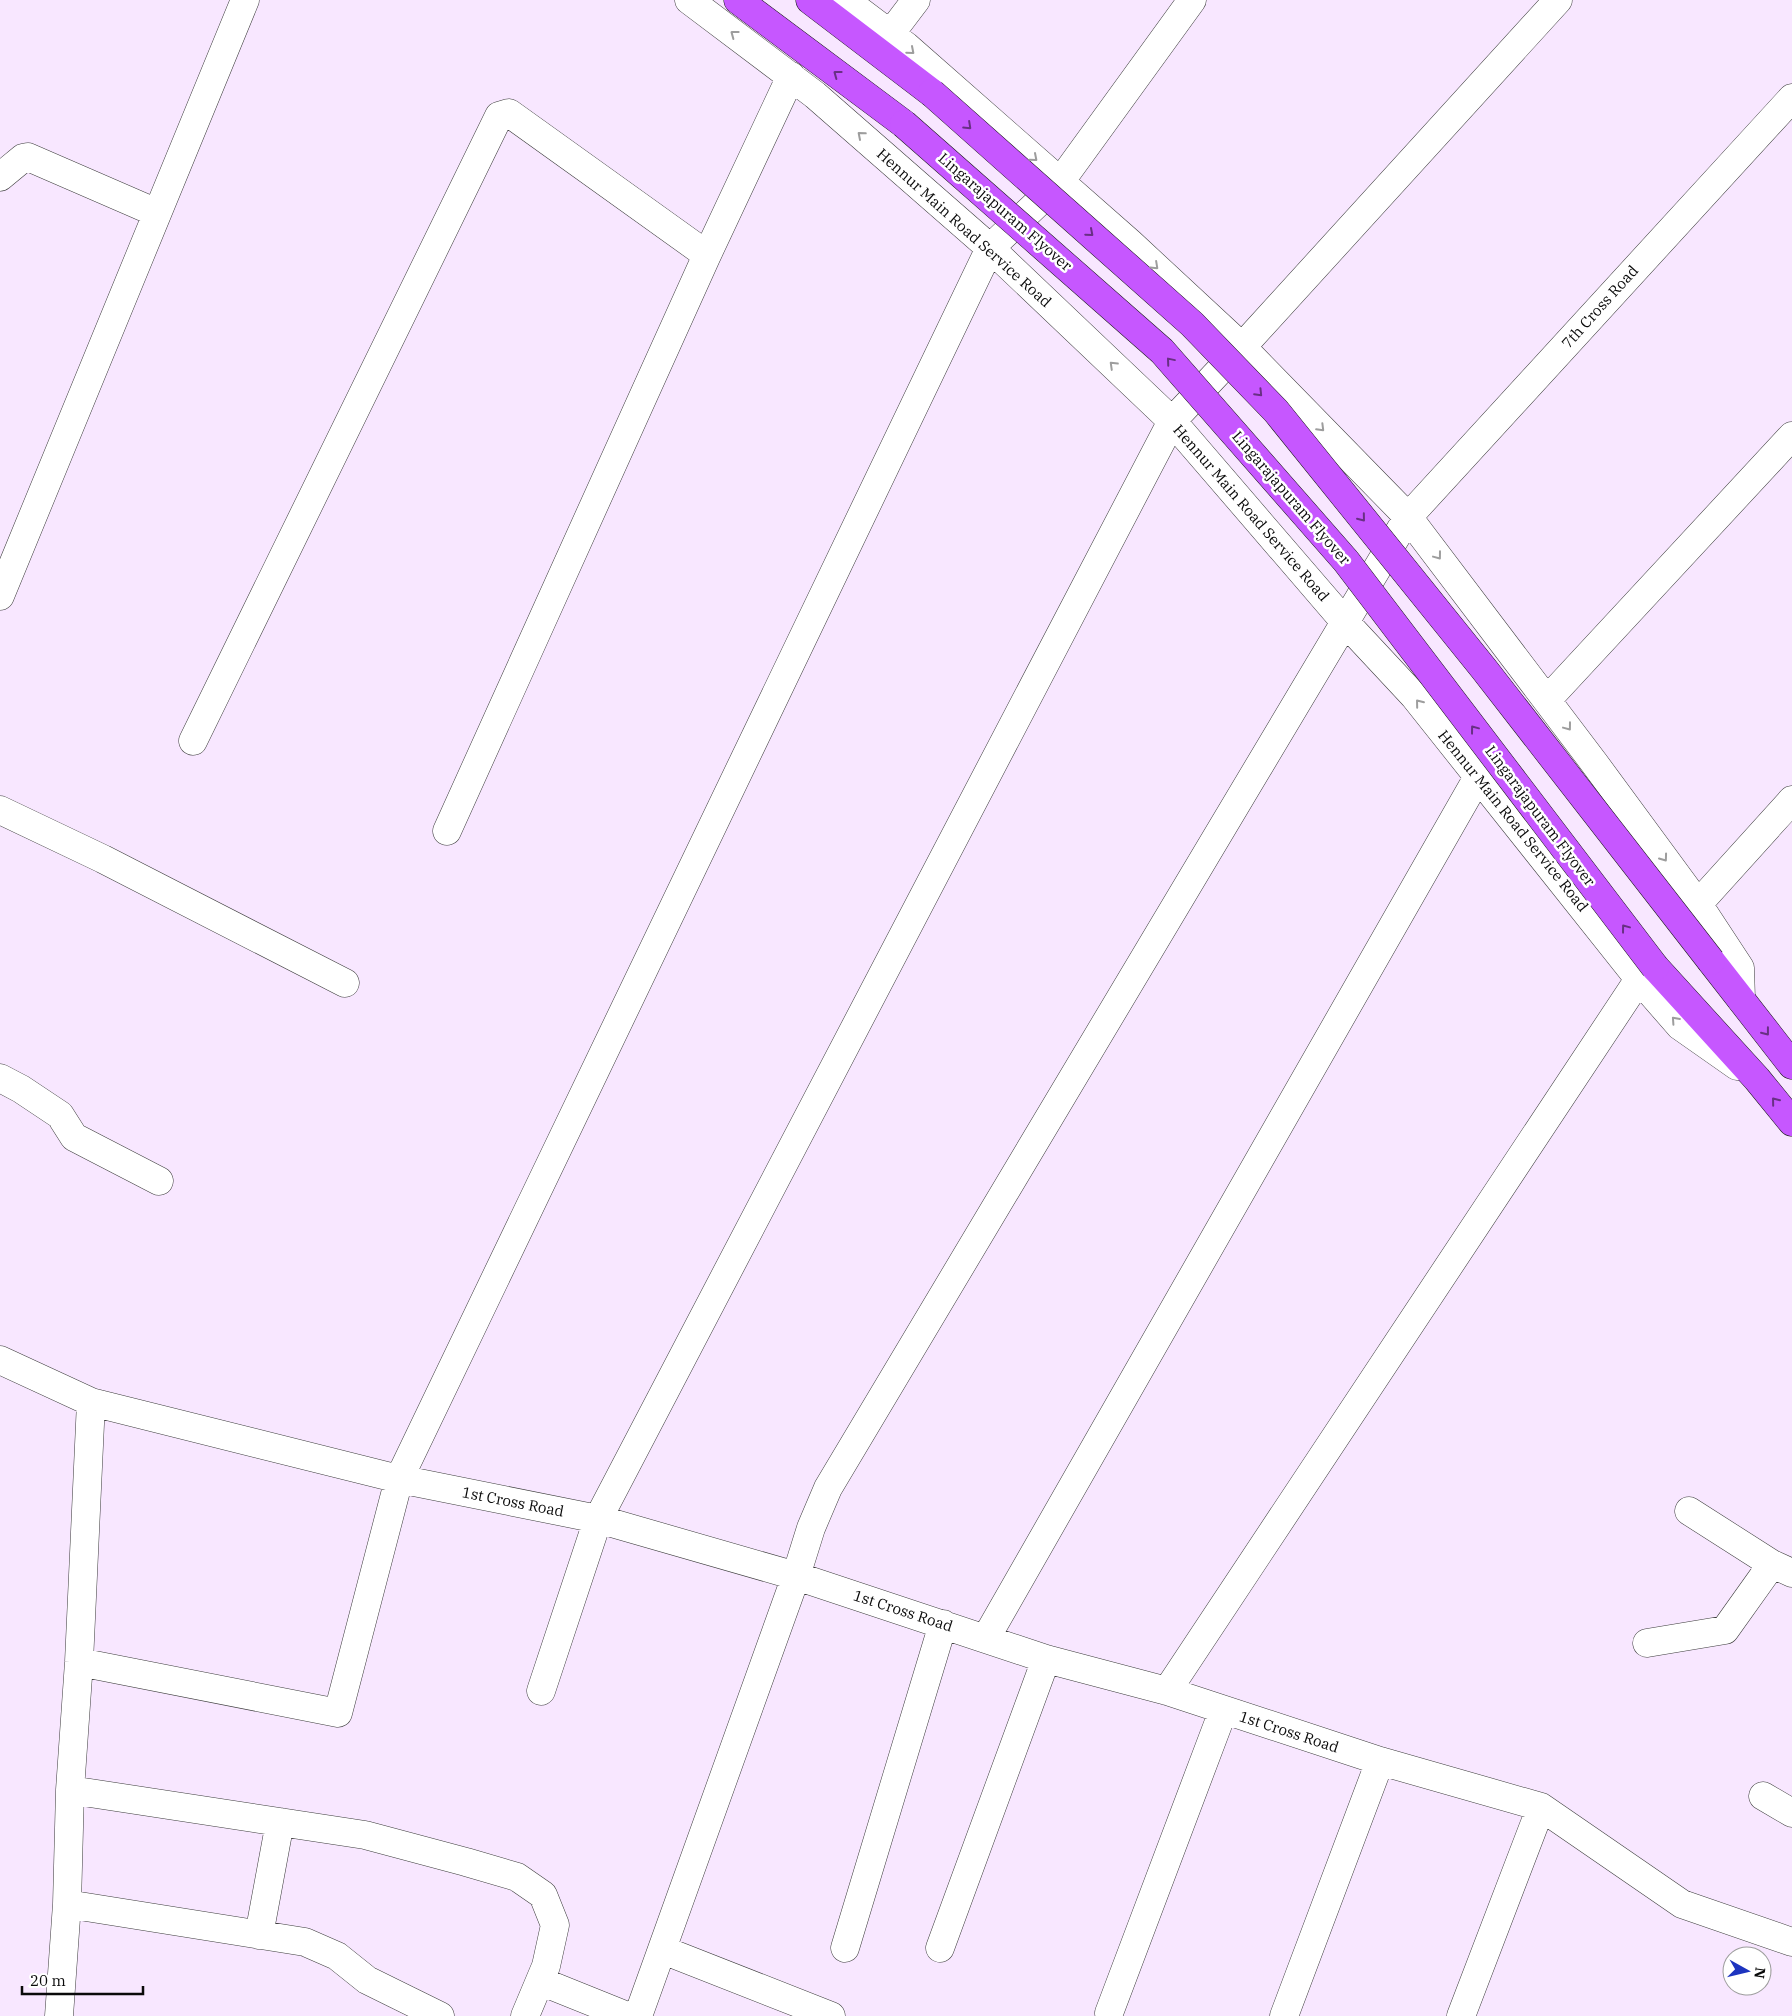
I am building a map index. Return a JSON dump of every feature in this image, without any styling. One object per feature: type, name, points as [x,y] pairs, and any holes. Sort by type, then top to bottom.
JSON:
[{"type":"main road","name":"Lingarajapuram Flyover","points":[[738,0],[904,124],[1162,351],[1346,561],[1647,973],[1757,1079],[1792,1122]]},
{"type":"main road","points":[[810,0],[932,93],[1192,324],[1276,411],[1490,677],[1792,1065]]},
{"type":"street","points":[[0,596],[245,0]]},
{"type":"street","name":"Hennur Main Road Service Road","points":[[689,0],[823,102],[990,248],[1172,421],[1344,622],[1414,696],[1478,777],[1647,973]]},
{"type":"street","points":[[845,0],[891,33],[1060,182],[1242,347],[1408,517],[1698,904],[1740,968],[1741,999]]},
{"type":"street","points":[[891,33],[916,0]]},
{"type":"street","points":[[79,1662],[338,1713],[399,1479],[990,248],[1060,182],[1192,0]]},
{"type":"street","points":[[541,1691],[598,1519],[1172,421],[1242,347],[1558,0]]},
{"type":"street","points":[[447,830],[707,255],[791,76]]},
{"type":"street","name":"7th Cross Road","points":[[638,2016],[796,1576],[810,1528],[828,1488],[1344,622],[1408,517],[1792,98]]},
{"type":"street","points":[[193,741],[500,116],[506,113],[512,114],[707,255]]},
{"type":"street","points":[[0,178],[23,158],[28,157],[157,214]]},
{"type":"street","points":[[1547,700],[1792,436]]},
{"type":"street","points":[[986,1638],[1478,777]]},
{"type":"street","points":[[1698,904],[1792,800]]},
{"type":"street","points":[[0,810],[103,859],[345,983]]},
{"type":"street","points":[[1166,1691],[1647,973]]},
{"type":"street","points":[[0,1078],[21,1089],[60,1115],[74,1137],[159,1181]]},
{"type":"street","name":"1st Cross Road","points":[[0,1360],[91,1402],[399,1479],[598,1519],[796,1576],[1046,1659],[1166,1691],[1380,1761],[1541,1807],[1682,1904],[1792,1942]]},
{"type":"street","points":[[59,2016],[67,1904],[70,1790],[79,1662],[91,1402]]},
{"type":"street","points":[[1647,1644],[1725,1630],[1782,1568],[1689,1511]]},
{"type":"street","points":[[845,1948],[943,1624]]},
{"type":"street","points":[[940,1948],[1046,1659]]},
{"type":"street","points":[[1109,2013],[1223,1711]]},
{"type":"street","points":[[1284,2016],[1380,1761]]},
{"type":"street","points":[[70,1790],[365,1836],[516,1877],[543,1895],[555,1925],[546,1966],[525,2016]]},
{"type":"street","points":[[1763,1796],[1792,1812]]},
{"type":"street","points":[[1461,2016],[1541,1807]]},
{"type":"street","points":[[259,1935],[280,1822]]},
{"type":"street","points":[[67,1904],[306,1942],[337,1956],[368,1980],[440,2016]]},
{"type":"street","points":[[663,1950],[830,2016]]},
{"type":"street","points":[[540,1981],[628,2016]]}]
